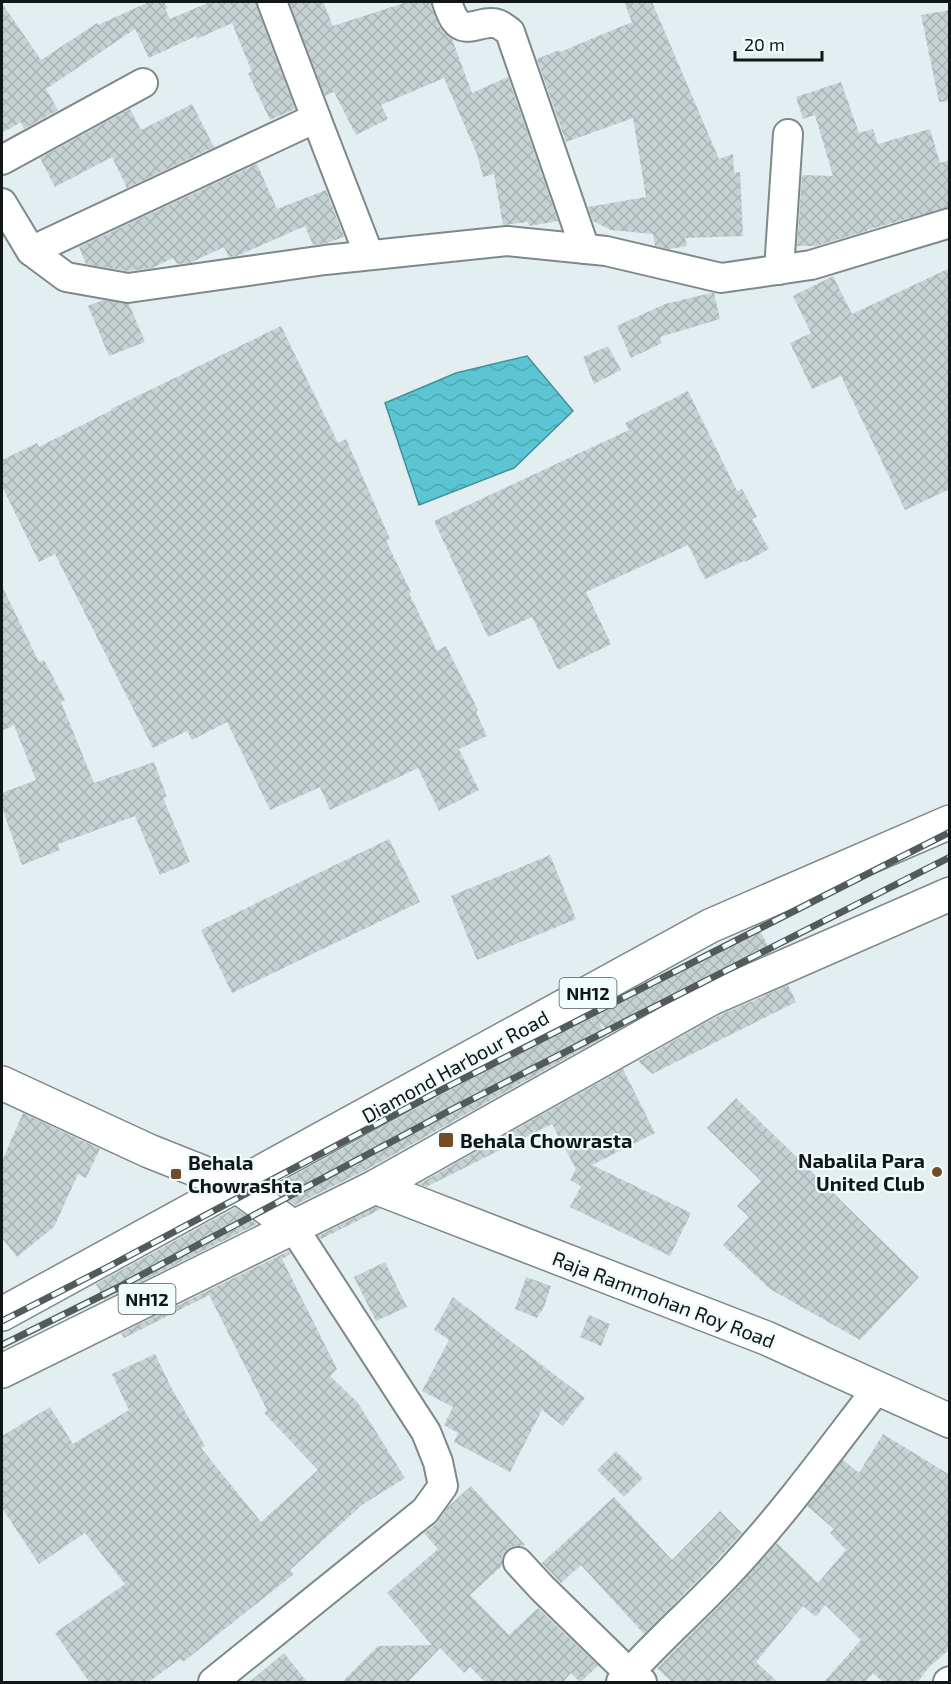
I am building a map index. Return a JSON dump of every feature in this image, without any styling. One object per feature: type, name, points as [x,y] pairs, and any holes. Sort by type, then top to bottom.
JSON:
[{"type":"main road","name":"Diamond Harbour Road","points":[[2,1314],[710,926],[950,822]]},
{"type":"main road","name":"NH12","points":[[2,1371],[375,1186],[710,999],[950,894]]},
{"type":"main road","points":[[2,1083],[149,1151],[237,1186],[293,1227]]},
{"type":"main road","name":"Raja Rammohan Roy Road","points":[[375,1186],[766,1338],[950,1421]]},
{"type":"street","points":[[272,2],[369,255]]},
{"type":"street","points":[[447,2],[454,20],[460,26],[469,28],[491,23],[510,32],[585,249]]},
{"type":"street","points":[[2,160],[144,83]]},
{"type":"street","points":[[31,251],[316,118]]},
{"type":"street","points":[[779,270],[788,134]]},
{"type":"street","points":[[2,203],[31,251],[66,277],[128,288],[369,255],[507,241],[606,251],[721,278],[811,266],[950,223]]},
{"type":"street","points":[[213,1683],[425,1511],[443,1486],[438,1462],[426,1432],[293,1227]]},
{"type":"street","points":[[518,1562],[630,1679],[798,1493],[877,1389]]},
{"type":"water","points":[[527,356],[573,411],[514,468],[419,505],[385,403],[456,373]]},
{"type":"building","points":[[149,2],[164,2],[170,19],[210,2],[256,2],[295,109],[270,120],[248,73],[252,72],[232,23],[197,39],[196,36],[149,58],[135,29],[46,89],[58,110],[24,129],[21,122],[2,133],[2,3],[41,60],[97,23],[98,25]]},
{"type":"building","points":[[289,2],[323,2],[333,26],[407,2],[431,2],[439,26],[452,39],[472,93],[508,77],[558,221],[529,226],[528,222],[503,225],[494,174],[483,177],[477,154],[444,78],[381,105],[388,119],[356,135],[334,92],[325,96]]},
{"type":"building","points":[[624,2],[652,2],[719,159],[733,154],[734,173],[740,172],[743,236],[685,238],[687,246],[669,249],[655,246],[653,234],[611,230],[593,221],[588,207],[646,197],[633,118],[566,142],[537,59],[559,50],[560,52],[632,22]]},
{"type":"building","points":[[950,10],[950,101],[939,102],[921,15]]},
{"type":"building","points":[[841,82],[859,133],[873,129],[878,144],[930,129],[940,163],[950,160],[950,207],[816,246],[797,246],[802,175],[833,176],[815,115],[803,119],[796,97]]},
{"type":"building","points":[[192,104],[214,147],[127,188],[112,157],[55,187],[40,158],[130,109],[141,130]]},
{"type":"building","points":[[257,164],[277,209],[326,190],[344,237],[313,245],[305,226],[237,256],[229,257],[224,247],[190,263],[177,264],[173,258],[152,268],[128,271],[86,264],[79,247]]},
{"type":"building","points":[[950,268],[950,489],[905,510],[841,376],[812,389],[790,343],[811,333],[793,296],[833,276],[852,314]]},
{"type":"building","points":[[714,293],[720,319],[660,337],[662,343],[631,358],[617,326],[665,304]]},
{"type":"building","points":[[103,300],[129,304],[145,342],[109,356],[88,306]]},
{"type":"building","points":[[281,326],[338,443],[346,439],[390,539],[386,541],[411,592],[409,593],[437,651],[446,646],[478,710],[476,712],[487,736],[459,749],[479,790],[439,811],[418,768],[330,810],[320,787],[270,810],[227,722],[192,740],[187,731],[153,748],[55,554],[39,562],[2,486],[2,460],[37,443],[39,447]]},
{"type":"building","points":[[608,346],[621,370],[594,384],[583,357]]},
{"type":"building","points":[[688,391],[737,491],[742,489],[757,517],[752,519],[769,549],[705,579],[688,545],[586,592],[611,644],[558,670],[532,617],[488,637],[434,521],[629,430],[625,423]]},
{"type":"building","points":[[2,586],[39,662],[44,660],[65,700],[61,702],[94,783],[154,762],[167,797],[163,798],[190,862],[160,875],[135,816],[58,844],[60,850],[22,865],[2,807],[2,793],[36,780],[14,725],[2,731]]},
{"type":"building","points":[[389,839],[420,902],[232,993],[201,930]]},
{"type":"building","points":[[550,855],[576,919],[477,960],[451,896]]},
{"type":"building","points":[[760,931],[771,952],[701,983],[610,1033],[599,1022],[606,1036],[366,1170],[295,1205],[271,1188],[541,1040]]},
{"type":"building","points":[[788,985],[796,1002],[652,1074],[638,1061],[718,1016]]},
{"type":"building","points":[[623,1069],[655,1133],[592,1165],[691,1213],[670,1256],[570,1207],[581,1186],[570,1180],[576,1169],[552,1124],[426,1187],[419,1184]]},
{"type":"building","points":[[736,1098],[919,1277],[860,1340],[770,1289],[723,1245],[749,1217],[737,1206],[761,1181],[707,1128]]},
{"type":"building","points":[[23,1113],[100,1149],[86,1178],[78,1174],[54,1227],[17,1257],[2,1238],[2,1161]]},
{"type":"building","points":[[376,1207],[381,1209],[321,1239],[318,1236]]},
{"type":"building","points":[[235,1208],[257,1224],[104,1300],[96,1284]]},
{"type":"building","points":[[289,1251],[291,1254],[282,1259],[337,1369],[330,1376],[358,1403],[405,1478],[362,1505],[290,1570],[294,1574],[183,1662],[180,1659],[147,1683],[90,1683],[55,1633],[125,1584],[85,1533],[39,1564],[2,1508],[2,1436],[50,1407],[73,1444],[129,1410],[112,1374],[155,1354],[205,1446],[201,1448],[261,1522],[318,1470],[264,1413],[267,1410],[209,1295],[124,1338],[121,1333]]},
{"type":"building","points":[[385,1262],[407,1307],[376,1321],[354,1277]]},
{"type":"building","points":[[526,1277],[551,1286],[544,1307],[537,1318],[515,1309]]},
{"type":"building","points":[[453,1297],[585,1398],[563,1426],[542,1410],[510,1472],[454,1442],[458,1433],[444,1425],[453,1407],[422,1391],[449,1340],[434,1330]]},
{"type":"building","points":[[589,1315],[610,1324],[601,1346],[580,1337]]},
{"type":"building","points":[[883,1434],[950,1475],[950,1649],[929,1667],[917,1683],[884,1683],[873,1673],[864,1683],[823,1683],[861,1640],[825,1605],[816,1617],[803,1606],[756,1662],[779,1683],[673,1683],[657,1668],[731,1594],[777,1543],[818,1583],[846,1550],[830,1533],[834,1529],[807,1506],[843,1460],[859,1473]]},
{"type":"building","points":[[616,1451],[643,1478],[624,1497],[597,1470]]},
{"type":"building","points":[[471,1486],[525,1545],[514,1546],[507,1550],[502,1557],[502,1566],[470,1595],[509,1635],[538,1608],[598,1666],[580,1682],[571,1673],[562,1683],[486,1683],[470,1667],[464,1673],[440,1648],[407,1683],[341,1683],[378,1646],[432,1645],[387,1593],[438,1549],[424,1533],[436,1524],[448,1507]]},
{"type":"building","points":[[614,1497],[672,1560],[720,1511],[742,1533],[644,1634],[581,1565],[561,1583],[542,1563]]},
{"type":"building","points":[[284,1653],[308,1683],[248,1683]]},
{"type":"railway","points":[[2,1321],[439,1091],[950,832]]},
{"type":"railway","points":[[2,1345],[117,1288],[449,1111],[950,857]]},
{"type":"place","name":"Behala Chowrasta","points":[[446,1140]]},
{"type":"place","name":"Nabalila Para United Club","points":[[937,1172]]},
{"type":"place","name":"Behala Chowrashta","points":[[176,1174]]}]
